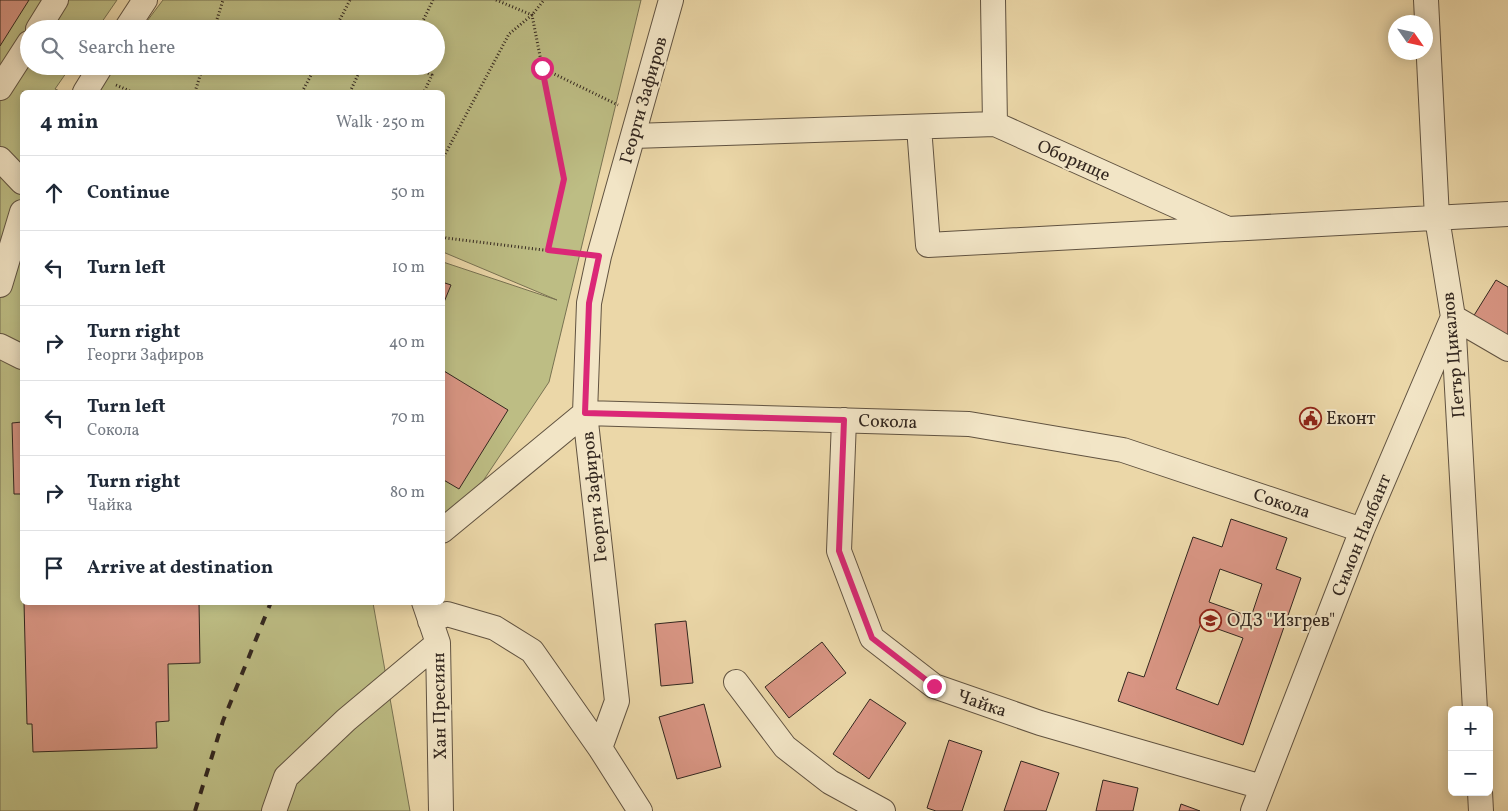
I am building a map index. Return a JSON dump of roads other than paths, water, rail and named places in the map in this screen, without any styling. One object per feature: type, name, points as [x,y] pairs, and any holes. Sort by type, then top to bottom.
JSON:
[{"type":"street","points":[[44,20],[56,0]]},
{"type":"street","points":[[132,20],[145,0]]},
{"type":"street","name":"Георги Зафиров","points":[[600,748],[617,701],[585,413],[589,303],[599,256],[671,0]]},
{"type":"street","points":[[993,0],[995,124]]},
{"type":"street","name":"Петър Цикалов","points":[[1426,0],[1437,218],[1453,317],[1475,706]]},
{"type":"street","points":[[0,88],[20,57]]},
{"type":"street","points":[[86,90],[95,75]]},
{"type":"street","name":"Оборище","points":[[636,126],[919,127],[995,124],[1228,229],[1508,214]]},
{"type":"street","points":[[919,127],[928,245],[1228,229]]},
{"type":"street","points":[[0,159],[20,180]]},
{"type":"street","points":[[0,285],[20,219]]},
{"type":"street","points":[[1453,317],[1508,349]]},
{"type":"street","name":"Симон Налбант","points":[[1253,811],[1362,530],[1453,317]]},
{"type":"street","points":[[0,346],[20,357]]},
{"type":"street","points":[[445,529],[585,413]]},
{"type":"street","name":"Сокола","points":[[585,413],[969,424],[1123,450],[1362,530]]},
{"type":"street","name":"Чайка","points":[[844,420],[839,551],[872,638],[934,686],[1040,723],[1262,787]]},
{"type":"street","points":[[427,612],[447,614],[495,628],[532,651],[600,748],[640,811]]},
{"type":"street","name":"Хан Пресиян","points":[[427,612],[438,644],[441,811]]},
{"type":"street","points":[[274,811],[286,777],[346,720],[438,644]]},
{"type":"street","points":[[736,682],[785,747],[830,782],[883,811]]},
{"type":"street","points":[[1480,796],[1481,811]]},
{"type":"railway","points":[[195,811],[223,721],[270,605]]},
{"type":"place","name":"Еконт","points":[[1310,418]]},
{"type":"place","name":"ОДЗ \"Изгрев\"","points":[[1211,620]]}]
